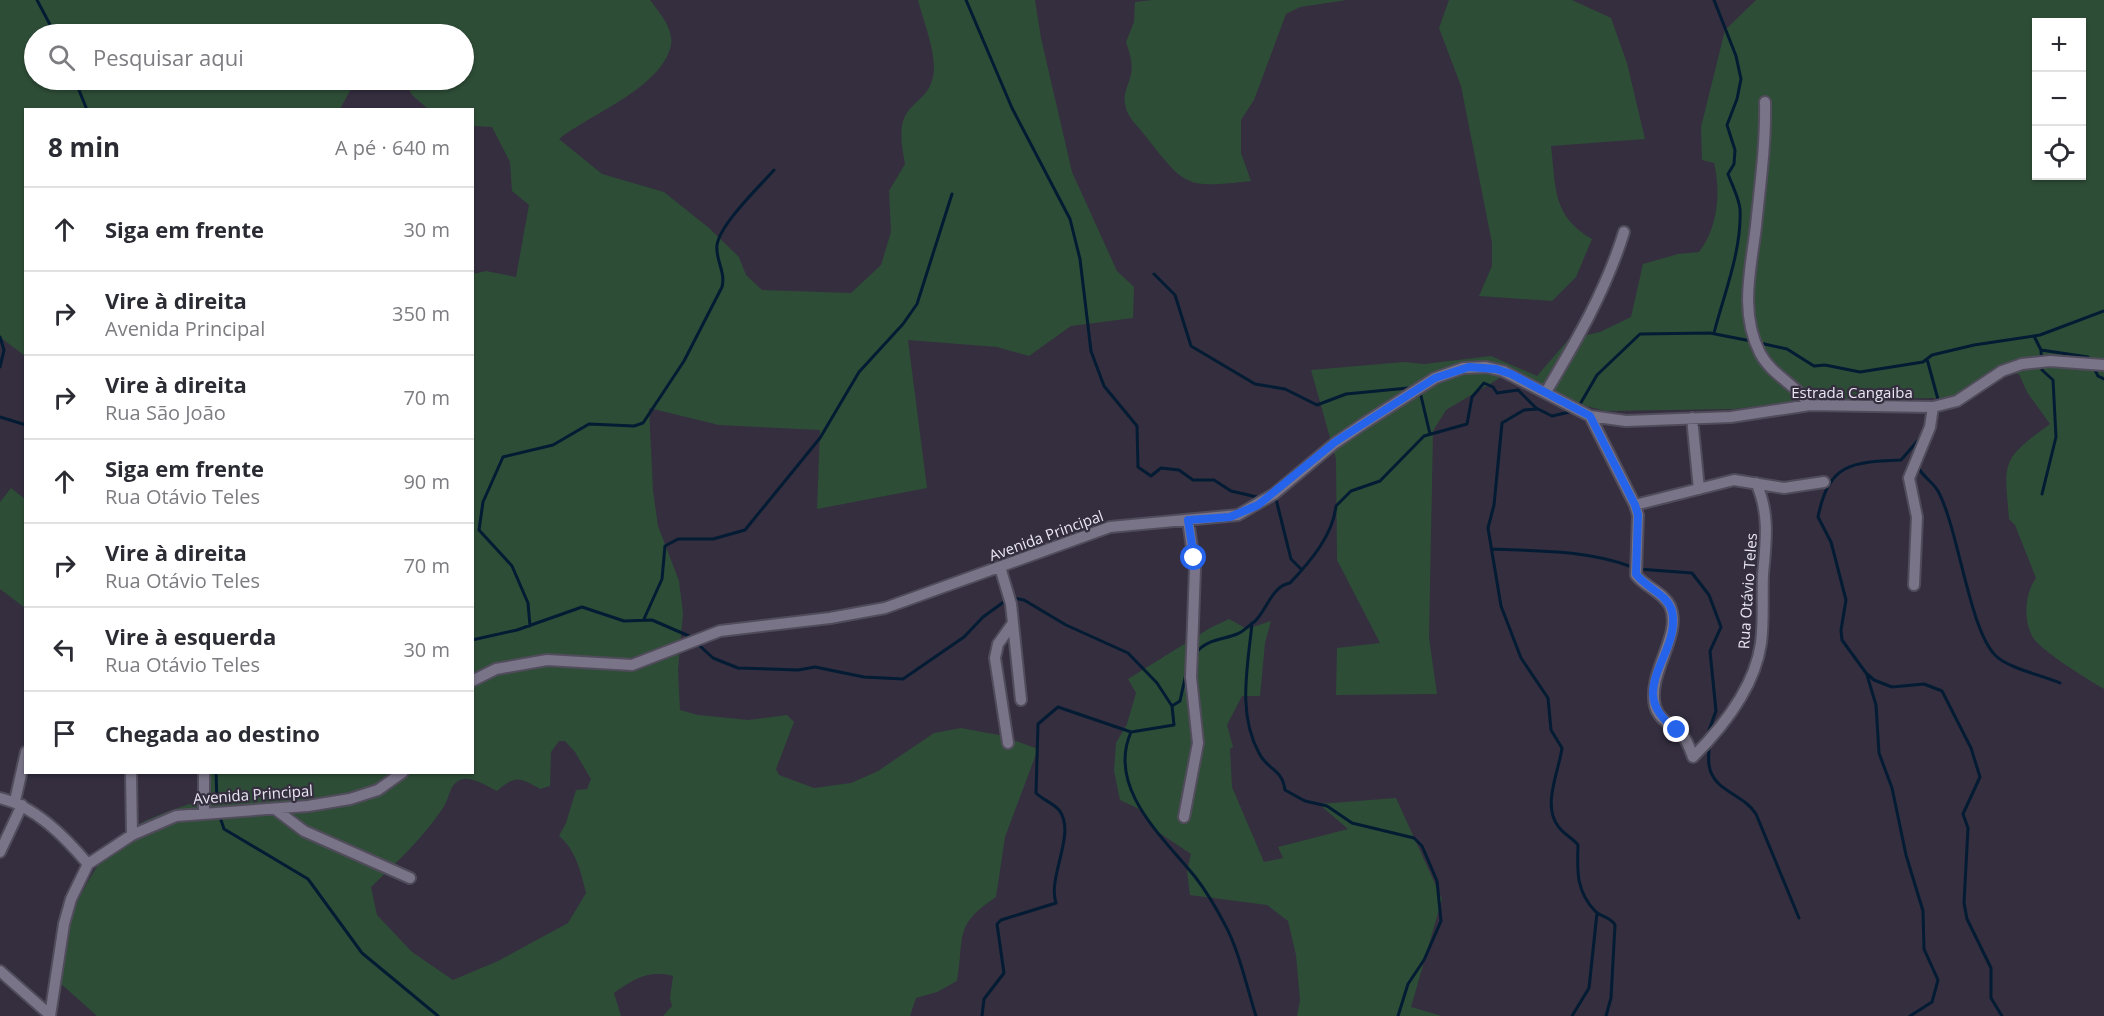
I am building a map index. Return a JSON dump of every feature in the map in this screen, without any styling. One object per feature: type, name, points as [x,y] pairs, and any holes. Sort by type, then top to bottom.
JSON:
[{"type":"street","points":[[1765,102],[1765,144],[1748,279],[1748,312],[1755,339],[1766,362],[1773,371],[1799,390],[1810,405]]},
{"type":"street","points":[[1546,392],[1586,326],[1612,271],[1624,232]]},
{"type":"street","name":"Estrada Cangaiba","points":[[1590,416],[1626,421],[1731,417],[1810,405],[1933,407],[1957,401],[2002,371],[2022,364],[2050,361],[2104,365]]},
{"type":"street","name":"Avenida Principal","points":[[474,680],[496,669],[547,660],[632,665],[712,633],[836,617],[885,608],[1110,527],[1230,517],[1258,505],[1335,442],[1449,372],[1469,367],[1496,369],[1590,416]]},
{"type":"street","points":[[1914,585],[1917,517],[1909,478],[1930,427],[1933,407]]},
{"type":"street","points":[[1590,416],[1635,505],[1734,480],[1784,489],[1824,482]]},
{"type":"street","points":[[1692,418],[1699,489]]},
{"type":"street","name":"Rua Otávio Teles","points":[[1635,505],[1638,515],[1636,574],[1666,600],[1672,612],[1671,634],[1655,674],[1655,707],[1659,715],[1683,736],[1693,757],[1726,719],[1744,690],[1758,656],[1767,531],[1763,499],[1756,483]]},
{"type":"street","points":[[1184,817],[1198,743],[1191,677],[1195,569],[1188,520]]},
{"type":"street","points":[[1000,567],[1010,597],[1021,700]]},
{"type":"street","points":[[1008,743],[995,658],[998,644],[1013,623]]},
{"type":"street","points":[[0,852],[19,803],[24,767]]},
{"type":"street","points":[[131,774],[132,835]]},
{"type":"street","points":[[204,774],[204,812]]},
{"type":"street","name":"Avenida Principal","points":[[88,864],[132,835],[168,818],[204,812],[275,809],[350,799],[378,790],[400,774]]},
{"type":"street","points":[[0,798],[19,803],[64,838],[88,864],[67,910],[50,1016]]},
{"type":"street","points":[[275,809],[304,831],[410,878]]},
{"type":"street","points":[[0,971],[50,1016]]},
{"type":"green space","points":[[0,0],[650,0],[665,21],[670,33],[671,45],[665,60],[640,87],[559,139],[602,174],[664,192],[709,228],[739,257],[746,275],[762,290],[851,293],[881,265],[891,232],[889,191],[905,164],[901,136],[903,122],[909,110],[926,92],[933,77],[932,49],[918,0],[1035,0],[1041,38],[1072,172],[1117,271],[1134,287],[1133,318],[1071,326],[1029,356],[997,347],[908,340],[927,488],[817,509],[820,430],[719,425],[649,408],[653,491],[658,526],[679,581],[683,613],[678,670],[680,710],[698,715],[748,720],[787,715],[794,722],[776,769],[779,775],[814,788],[851,783],[878,771],[934,733],[961,728],[999,735],[1038,749],[1005,837],[996,897],[973,916],[963,933],[957,981],[937,992],[916,998],[910,1016],[663,1016],[672,1006],[670,998],[673,976],[657,974],[628,983],[614,993],[621,1016],[97,1016],[59,982],[61,950],[65,932],[97,867],[118,840],[137,825],[209,797],[209,774],[474,774],[474,274],[486,271],[516,277],[529,205],[512,191],[510,162],[492,127],[474,126],[474,108],[427,108],[409,90],[474,90],[474,24],[24,24],[24,90],[350,90],[341,108],[24,108],[24,355],[0,337]],"holes":[[[559,741],[565,741],[575,752],[591,779],[587,789],[576,790],[566,823],[559,836],[574,855],[586,893],[568,923],[498,961],[453,980],[412,952],[377,915],[371,887],[427,829],[443,808],[452,787],[458,781],[472,779],[497,791],[513,780],[522,780],[540,789],[550,786],[551,752]]]},
{"type":"green space","points":[[1152,0],[1347,0],[1300,7],[1286,14],[1254,100],[1241,120],[1241,153],[1251,181],[1200,184],[1190,181],[1171,167],[1128,114],[1125,97],[1132,64],[1126,42],[1134,22],[1135,2]]},
{"type":"green space","points":[[1449,0],[1572,0],[1611,18],[1627,63],[1645,139],[1551,146],[1558,200],[1569,221],[1592,239],[1576,277],[1552,301],[1479,296],[1492,266],[1492,243],[1461,86],[1439,28]]},
{"type":"green space","points":[[1756,0],[2104,0],[2104,689],[2044,649],[2036,642],[2029,629],[2026,614],[2028,598],[2036,578],[2015,525],[2009,519],[2007,473],[2014,454],[2050,424],[2027,392],[2019,374],[1997,372],[1952,398],[1810,399],[1734,409],[1606,411],[1578,404],[1560,407],[1503,376],[1446,410],[1433,431],[1429,638],[1437,694],[1336,695],[1337,648],[1380,643],[1337,560],[1336,459],[1311,370],[1404,362],[1424,364],[1491,356],[1537,376],[1569,339],[1600,332],[1631,317],[1643,264],[1678,254],[1699,252],[1714,221],[1717,198],[1714,163],[1702,160],[1701,127],[1725,30]]},
{"type":"green space","points":[[11,488],[24,498],[24,607],[0,589],[0,502]]},
{"type":"green space","points":[[1229,619],[1247,629],[1271,621],[1265,643],[1260,696],[1242,696],[1227,725],[1233,747],[1230,749],[1232,787],[1264,862],[1283,858],[1278,847],[1348,829],[1319,804],[1396,798],[1442,899],[1411,1007],[1442,1016],[1297,1016],[1300,1000],[1296,955],[1288,921],[1267,905],[1190,895],[1187,871],[1191,854],[1158,832],[1139,809],[1120,800],[1114,771],[1116,743],[1127,724],[1136,693],[1128,679],[1210,628]]},
{"type":"waterway","points":[[37,0],[50,24]]},
{"type":"waterway","points":[[966,0],[1012,108],[1070,219],[1080,259],[1091,351],[1104,386],[1137,426],[1138,467],[1151,476],[1161,468],[1179,470],[1193,480],[1214,480],[1231,491],[1257,497]]},
{"type":"waterway","points":[[1714,0],[1736,56],[1741,79],[1737,99],[1727,125],[1735,150],[1734,164],[1728,174],[1737,196],[1740,225],[1732,272],[1714,333]]},
{"type":"waterway","points":[[79,90],[86,108]]},
{"type":"waterway","points":[[530,626],[528,603],[512,566],[479,530],[483,502],[503,457],[553,445],[589,424],[634,426],[643,423],[684,361],[722,287],[723,276],[717,250],[720,236],[732,217],[774,170]]},
{"type":"waterway","points":[[644,619],[662,579],[665,546],[678,539],[713,539],[745,530],[820,438],[859,372],[903,324],[917,304],[952,194]]},
{"type":"waterway","points":[[1154,274],[1175,295],[1191,346],[1255,384],[1285,389],[1317,405],[1346,394],[1408,388]]},
{"type":"waterway","points":[[1760,343],[1787,349],[1814,366],[1825,365],[1860,372],[1923,362],[1932,355],[1974,345],[2040,335],[2104,311]]},
{"type":"waterway","points":[[1579,406],[1597,375],[1640,334],[1710,333],[1751,341]]},
{"type":"waterway","points":[[2034,336],[2041,350],[2042,370],[2053,380],[2056,437],[2042,494]]},
{"type":"waterway","points":[[0,337],[4,350],[0,367]]},
{"type":"waterway","points":[[2041,350],[2088,357],[2091,362]]},
{"type":"waterway","points":[[1927,359],[1939,403]]},
{"type":"waterway","points":[[2094,368],[2098,376],[2104,379]]},
{"type":"waterway","points":[[1196,653],[1210,642],[1239,633],[1258,619],[1273,594],[1283,585],[1290,583],[1313,557],[1330,527],[1336,506],[1351,491],[1380,481],[1424,436],[1467,424],[1472,397],[1484,383],[1493,387],[1497,393],[1518,390],[1536,408],[1552,416],[1574,411]]},
{"type":"waterway","points":[[1421,396],[1430,434]]},
{"type":"waterway","points":[[1537,409],[1524,410],[1502,423],[1494,505],[1488,528],[1501,606],[1521,658],[1548,698],[1551,730],[1562,748],[1551,798],[1553,818],[1560,829],[1578,845],[1579,881],[1589,904],[1596,912],[1611,920],[1615,925],[1611,998],[1606,1016]]},
{"type":"waterway","points":[[0,417],[24,424]]},
{"type":"waterway","points":[[1921,437],[1901,460],[1868,462],[1845,469],[1829,486],[1818,517],[1831,542],[1846,600],[1841,630],[1842,640],[1866,673],[1874,680],[1892,687],[1924,684],[1942,691],[1971,748],[1980,777],[1963,814],[1968,828],[1964,903],[1967,919],[1991,968],[1991,998],[2002,1016]]},
{"type":"waterway","points":[[1918,467],[1938,491],[1945,508],[1971,603],[1987,643],[1996,656],[2009,664],[2060,683]]},
{"type":"waterway","points":[[1276,499],[1291,559],[1302,570]]},
{"type":"waterway","points":[[1492,549],[1581,554],[1616,561],[1632,567]]},
{"type":"waterway","points":[[1638,569],[1692,573],[1709,595],[1721,627],[1710,651],[1716,711],[1707,736]]},
{"type":"waterway","points":[[982,1016],[984,999],[1004,973],[997,924],[1001,920],[1056,903],[1055,881],[1064,843],[1064,820],[1054,805],[1036,793],[1038,724],[1058,707],[1131,732],[1174,725],[1172,706],[1157,683],[1128,653],[1066,625],[1024,600],[1013,598]]},
{"type":"waterway","points":[[700,646],[713,658],[738,668],[798,670],[815,667],[864,677],[903,679],[964,637],[983,617],[1005,601]]},
{"type":"waterway","points":[[474,640],[517,630],[582,607],[624,621],[652,620],[689,636]]},
{"type":"waterway","points":[[1252,623],[1246,706],[1252,738],[1262,759],[1281,777],[1285,790],[1305,801],[1327,806],[1352,823],[1414,838],[1422,846],[1437,881],[1441,921],[1424,960],[1408,984],[1398,1016]]},
{"type":"waterway","points":[[1172,706],[1180,701],[1187,669]]},
{"type":"waterway","points":[[1867,675],[1876,705],[1879,753],[1892,788],[1906,855],[1923,911],[1924,949],[1938,980],[1932,1002],[1910,1016]]},
{"type":"waterway","points":[[1131,732],[1125,753],[1126,773],[1132,793],[1142,812],[1196,878],[1220,915],[1238,955],[1256,1016]]},
{"type":"waterway","points":[[1709,746],[1709,763],[1712,774],[1722,787],[1744,801],[1756,814],[1799,918]]},
{"type":"waterway","points":[[216,774],[217,803]]},
{"type":"waterway","points":[[220,817],[224,829],[308,879],[362,953],[438,1016]]},
{"type":"waterway","points":[[1572,1016],[1589,988],[1597,913]]},
{"type":"route","points":[[1194,558],[1188,520],[1230,517],[1258,505],[1335,442],[1442,374],[1469,367],[1486,367],[1503,371],[1590,416],[1635,505],[1638,515],[1636,574],[1639,579],[1666,600],[1672,612],[1671,634],[1655,674],[1655,707],[1659,715],[1677,730]]}]
